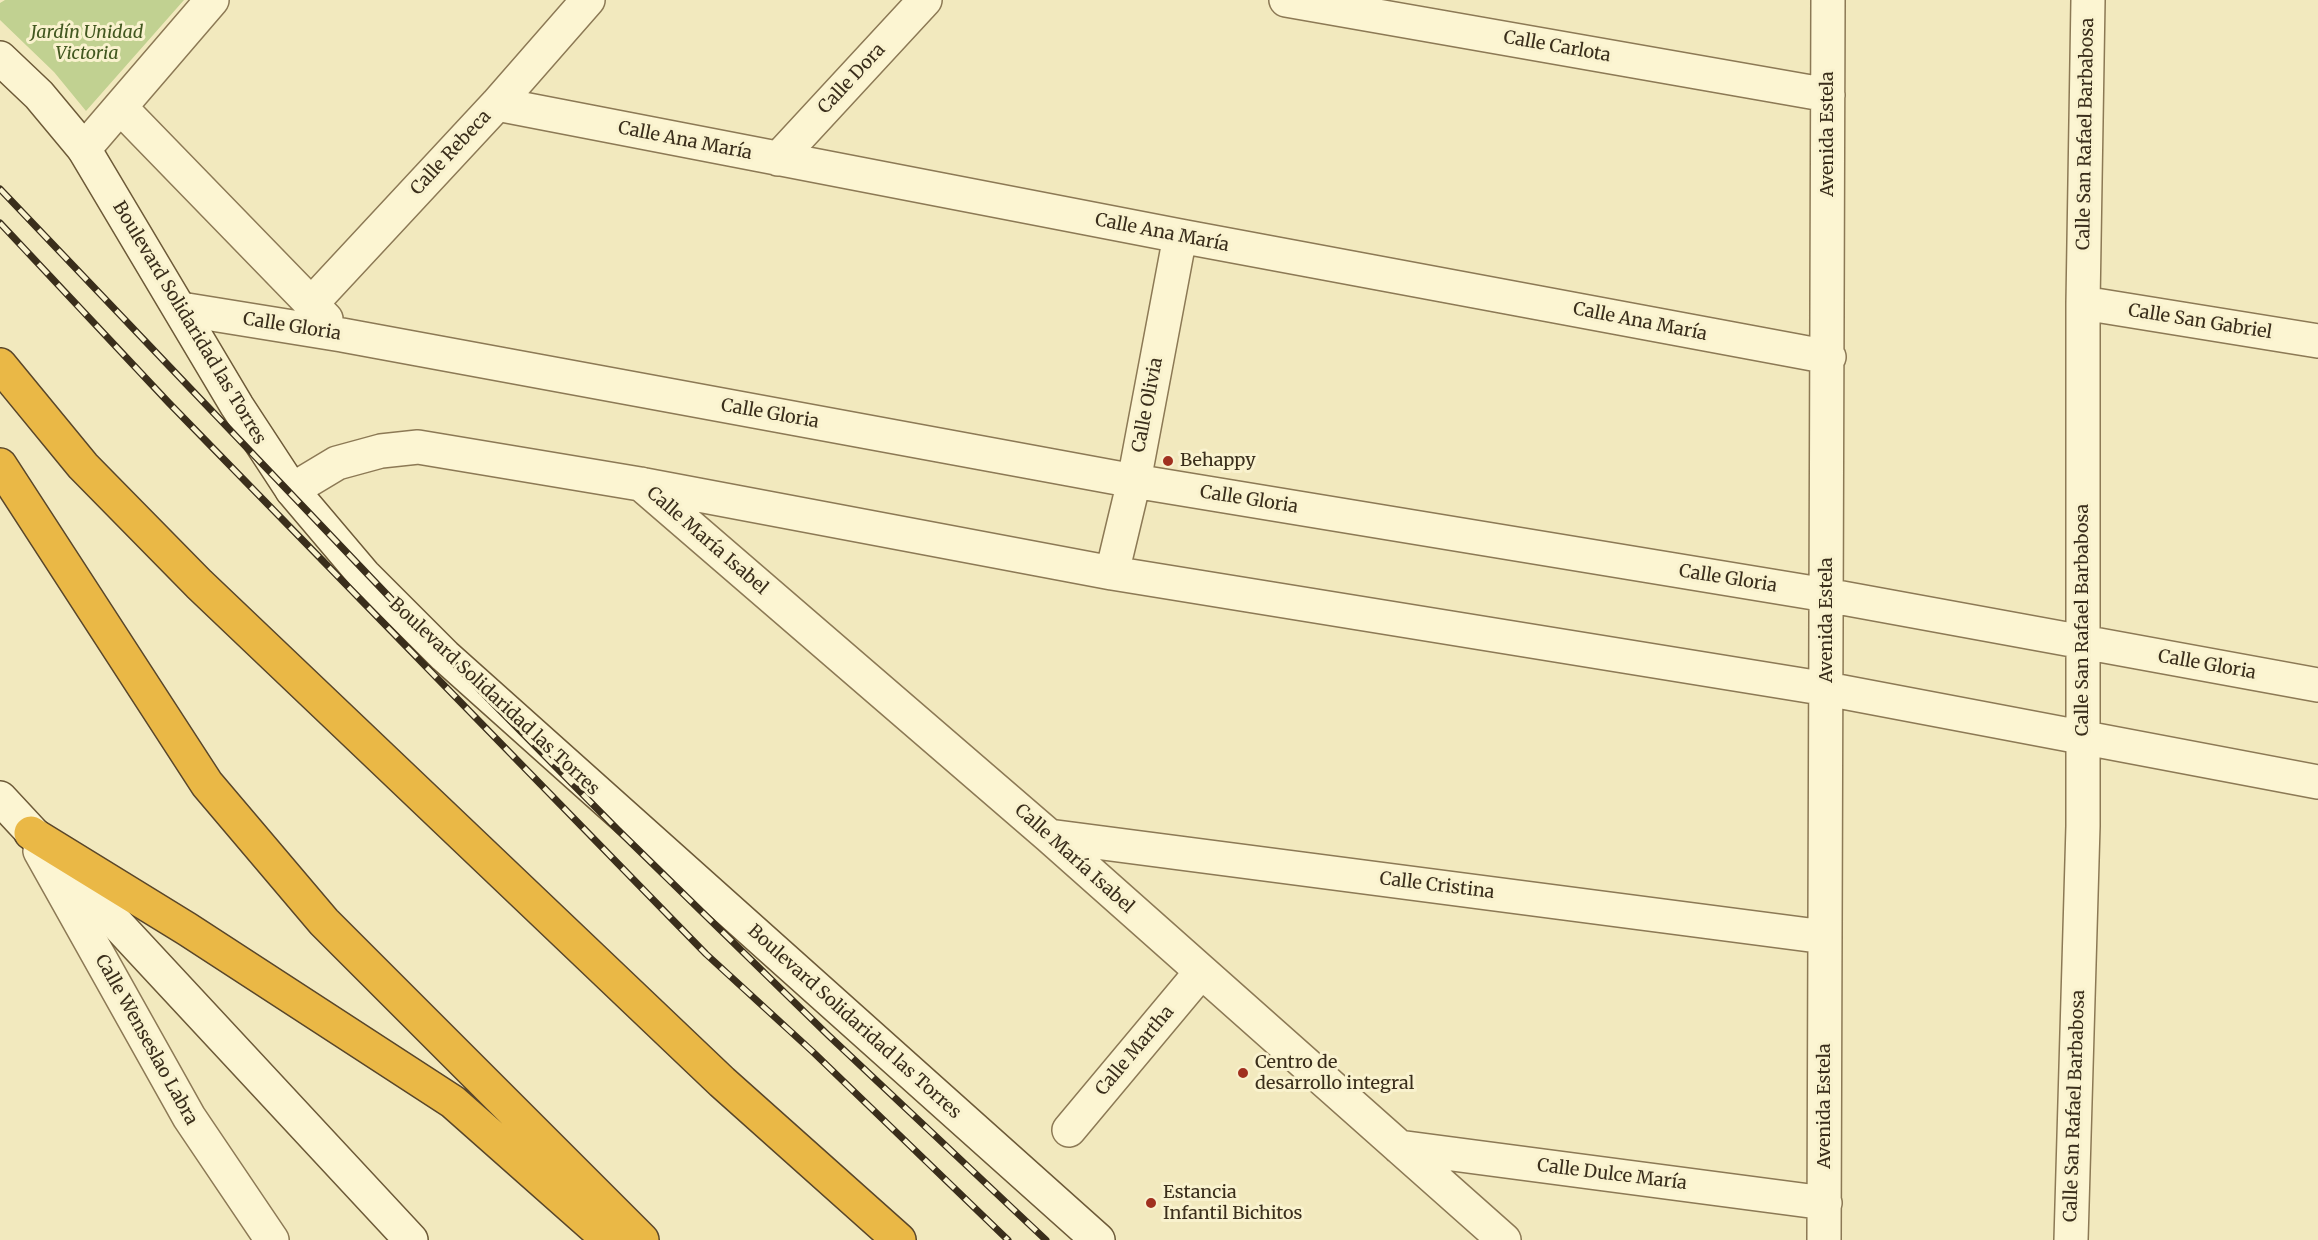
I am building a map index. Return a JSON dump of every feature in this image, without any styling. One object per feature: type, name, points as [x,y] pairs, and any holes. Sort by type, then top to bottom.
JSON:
[{"type":"highway","points":[[0,365],[83,466],[199,584],[722,1082],[899,1240]]},
{"type":"highway","points":[[0,465],[207,784],[324,922],[642,1240]]},
{"type":"highway","points":[[31,833],[187,929],[453,1102],[609,1240]]},
{"type":"street","points":[[84,149],[212,0]]},
{"type":"street","name":"Calle Rebeca","points":[[312,304],[497,104],[588,0]]},
{"type":"street","name":"Calle Dora","points":[[778,159],[925,0]]},
{"type":"street","name":"Calle Carlota","points":[[1286,0],[1828,95]]},
{"type":"street","name":"Avenida Estela","points":[[1824,1240],[1829,357],[1828,0]]},
{"type":"street","name":"Calle San Rafael Barbabosa","points":[[2071,1240],[2083,736],[2083,303],[2088,0]]},
{"type":"street","name":"Boulevard Solidaridad las Torres","points":[[0,58],[39,94],[84,149],[237,406],[292,490],[364,575],[445,656],[1098,1240]]},
{"type":"street","name":"Calle Ana María","points":[[497,104],[1180,236],[1829,357]]},
{"type":"street","points":[[120,107],[342,335]]},
{"type":"street","name":"Calle Olivia","points":[[1112,573],[1134,481],[1180,236]]},
{"type":"street","name":"Calle San Gabriel","points":[[2083,303],[2318,341]]},
{"type":"street","name":"Calle Gloria","points":[[181,309],[342,335],[1134,481],[1826,595],[2318,685]]},
{"type":"street","points":[[292,490],[338,463],[381,451],[418,447],[640,484],[1112,573],[1827,689],[2318,782]]},
{"type":"street","name":"Calle María Isabel","points":[[640,484],[1049,836],[1504,1240]]},
{"type":"street","points":[[0,798],[411,1240]]},
{"type":"street","name":"Calle Wenseslao Labra","points":[[31,833],[189,1117],[272,1240]]},
{"type":"street","name":"Calle Cristina","points":[[1049,836],[1825,937]]},
{"type":"street","name":"Calle Martha","points":[[1069,1130],[1201,972]]},
{"type":"street","name":"Calle Dulce María","points":[[1399,1147],[1825,1203]]},
{"type":"green space","name":"Jardín Unidad Victoria","points":[[5,0],[184,0],[86,111],[54,72],[0,20],[0,3]]},
{"type":"railway","points":[[0,189],[417,626],[618,830],[828,1035],[1046,1240]]},
{"type":"railway","points":[[0,223],[169,403],[706,954],[813,1052],[1008,1240]]},
{"type":"place","name":"Behappy","points":[[1168,461]]},
{"type":"place","name":"Centro de desarrollo integral","points":[[1243,1073]]},
{"type":"place","name":"Estancia Infantil Bichitos","points":[[1151,1203]]}]
